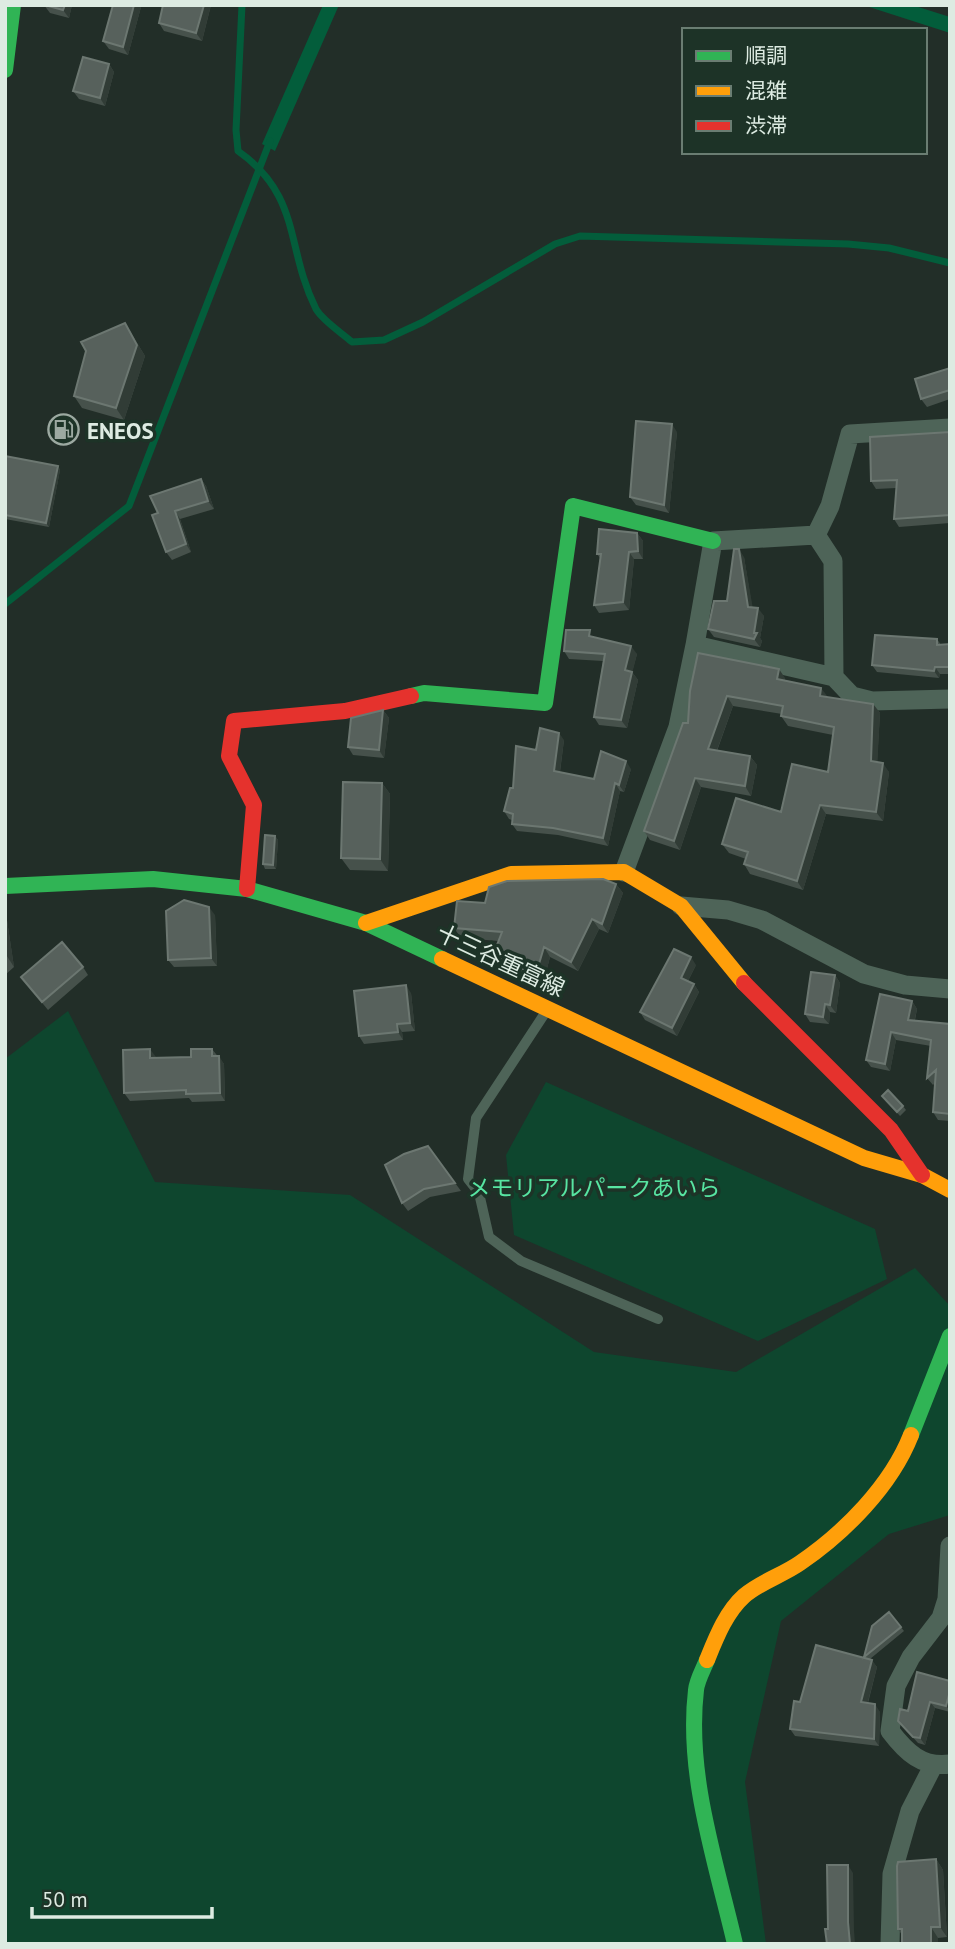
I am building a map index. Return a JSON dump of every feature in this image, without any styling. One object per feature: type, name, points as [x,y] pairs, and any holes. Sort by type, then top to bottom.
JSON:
[{"type":"street","points":[[5,70],[13,5]]},
{"type":"street","points":[[816,535],[830,506],[850,434],[950,428]]},
{"type":"street","points":[[247,889],[254,806],[229,756],[234,720],[345,711],[424,693],[545,703],[573,506],[713,541],[816,535]]},
{"type":"street","points":[[816,535],[833,561],[834,677]]},
{"type":"street","points":[[624,872],[678,727],[713,541]]},
{"type":"street","points":[[695,645],[834,677],[852,696],[872,701],[950,699]]},
{"type":"street","points":[[366,923],[511,874],[624,872],[681,906],[756,998],[891,1130],[922,1175]]},
{"type":"street","name":"十三谷重富線","points":[[5,886],[153,879],[247,889],[366,923],[549,1007],[864,1158],[922,1175],[950,1190]]},
{"type":"street","points":[[681,906],[728,910],[762,920],[864,974],[905,985],[950,989]]},
{"type":"street","points":[[735,1944],[700,1790],[695,1747],[696,1688],[718,1632],[744,1596],[800,1563],[839,1531],[877,1491],[907,1445],[950,1336]]},
{"type":"street","points":[[890,1944],[892,1874],[910,1811],[941,1765],[903,1748],[890,1731],[891,1711],[896,1686],[911,1657],[941,1618],[947,1599],[950,1546]]},
{"type":"lane","points":[[549,1007],[476,1118],[468,1179],[479,1193],[489,1237],[521,1261],[658,1319]]},
{"type":"green space","points":[[68,1011],[155,1182],[350,1195],[594,1352],[736,1372],[915,1268],[950,1306],[950,1515],[889,1534],[781,1621],[745,1782],[766,1944],[5,1944],[5,1059]]},
{"type":"green space","name":"メモリアルパークあいら","points":[[546,1082],[875,1229],[887,1279],[758,1341],[514,1235],[506,1155]]},
{"type":"shaded area","points":[[323,5],[339,5],[275,151],[262,144]]},
{"type":"shaded area","points":[[863,5],[912,5],[950,17],[950,33]]},
{"type":"building","points":[[45,5],[65,5],[63,10]]},
{"type":"building","points":[[113,5],[134,5],[123,47],[103,41]]},
{"type":"building","points":[[163,5],[204,5],[196,33],[159,23]]},
{"type":"building","points":[[83,57],[109,64],[100,98],[73,91]]},
{"type":"building","points":[[125,323],[137,345],[116,408],[74,396],[86,351],[81,342]]},
{"type":"building","points":[[950,368],[950,390],[921,399],[915,379]]},
{"type":"building","points":[[636,421],[672,424],[664,505],[630,497]]},
{"type":"building","points":[[950,432],[950,515],[894,519],[897,480],[871,481],[870,437]]},
{"type":"building","points":[[5,456],[58,466],[46,523],[5,515]]},
{"type":"building","points":[[201,479],[208,501],[175,511],[186,544],[166,552],[152,515],[158,513],[150,496]]},
{"type":"building","points":[[599,529],[637,533],[638,551],[629,552],[623,602],[594,605],[601,554],[597,554]]},
{"type":"building","points":[[734,549],[739,549],[748,607],[758,608],[754,633],[757,633],[754,639],[708,629],[714,601],[727,601]]},
{"type":"building","points":[[566,630],[590,630],[589,636],[631,646],[625,670],[632,672],[621,720],[594,717],[605,654],[564,651]]},
{"type":"building","points":[[875,635],[937,639],[937,645],[950,644],[950,667],[935,667],[934,671],[872,665]]},
{"type":"building","points":[[698,653],[779,669],[777,679],[821,688],[820,696],[873,704],[871,761],[883,763],[876,812],[820,805],[797,881],[744,864],[748,852],[722,844],[736,798],[781,812],[792,764],[828,772],[834,727],[781,716],[783,706],[727,696],[708,749],[750,756],[745,786],[695,778],[674,841],[644,831],[683,723],[688,723],[690,691]]},
{"type":"building","points":[[383,710],[379,750],[348,747],[351,718]]},
{"type":"building","points":[[540,728],[559,733],[554,771],[594,779],[601,751],[626,761],[619,785],[615,783],[603,838],[553,828],[512,824],[513,814],[504,811],[510,788],[513,788],[516,746],[536,750]]},
{"type":"building","points":[[343,782],[382,783],[380,859],[341,858]]},
{"type":"building","points":[[265,835],[275,836],[273,865],[263,864]]},
{"type":"building","points":[[603,879],[616,884],[602,924],[592,919],[571,962],[544,947],[536,974],[492,958],[502,932],[454,928],[457,901],[485,903],[489,887],[507,881]]},
{"type":"building","points":[[184,900],[209,907],[211,958],[168,960],[166,911]]},
{"type":"building","points":[[62,942],[83,967],[42,1002],[21,977]]},
{"type":"building","points":[[674,949],[691,957],[681,978],[694,984],[672,1028],[640,1012]]},
{"type":"building","points":[[811,972],[835,975],[830,1005],[825,1004],[823,1017],[805,1014]]},
{"type":"building","points":[[406,985],[410,1023],[397,1024],[398,1032],[359,1036],[354,991]]},
{"type":"building","points":[[880,994],[912,1001],[908,1020],[950,1024],[950,1114],[933,1112],[936,1070],[927,1078],[931,1040],[891,1032],[885,1064],[866,1060]]},
{"type":"building","points":[[150,1049],[150,1058],[191,1057],[191,1049],[212,1049],[212,1056],[219,1056],[220,1093],[186,1094],[186,1090],[124,1093],[123,1050]]},
{"type":"building","points":[[888,1090],[903,1106],[897,1112],[882,1096]]},
{"type":"building","points":[[428,1146],[455,1183],[424,1189],[402,1203],[385,1165],[404,1154]]},
{"type":"building","points":[[889,1612],[901,1627],[864,1657],[872,1626]]},
{"type":"building","points":[[816,1645],[872,1660],[861,1702],[875,1704],[874,1739],[790,1729],[794,1701],[800,1702]]},
{"type":"building","points":[[917,1672],[950,1681],[946,1706],[930,1702],[920,1738],[913,1737],[898,1721],[900,1709],[908,1711]]},
{"type":"building","points":[[936,1859],[940,1927],[931,1927],[931,1944],[902,1944],[902,1929],[898,1929],[898,1862]]},
{"type":"building","points":[[827,1865],[848,1865],[850,1944],[827,1944]]},
{"type":"waterway","points":[[242,5],[236,130],[238,151],[258,168],[283,204],[306,286],[316,309],[352,342],[384,340],[423,322],[555,244],[580,236],[848,244],[889,248],[950,263]]},
{"type":"waterway","points":[[5,604],[129,506],[270,141]]},
{"type":"traffic: fast","points":[[5,70],[13,5]]},
{"type":"traffic: fast","points":[[411,696],[424,693],[545,703],[573,506],[713,541]]},
{"type":"traffic: fast","points":[[5,886],[153,879],[247,889],[366,923],[442,959]]},
{"type":"traffic: fast","points":[[911,1435],[950,1336]]},
{"type":"traffic: fast","points":[[707,1660],[696,1690],[695,1754],[705,1818],[735,1944]]},
{"type":"traffic: slow","points":[[366,923],[511,874],[624,872],[681,906],[744,983]]},
{"type":"traffic: slow","points":[[442,959],[864,1158],[922,1175],[950,1190]]},
{"type":"traffic: slow","points":[[707,1660],[722,1626],[738,1602],[757,1587],[817,1551],[849,1523],[879,1490],[911,1435]]},
{"type":"traffic: jam","points":[[247,889],[254,805],[229,756],[234,721],[345,711],[411,696]]},
{"type":"traffic: jam","points":[[744,983],[891,1130],[922,1175]]},
{"type":"place","name":"ENEOS","points":[[64,430]]}]
